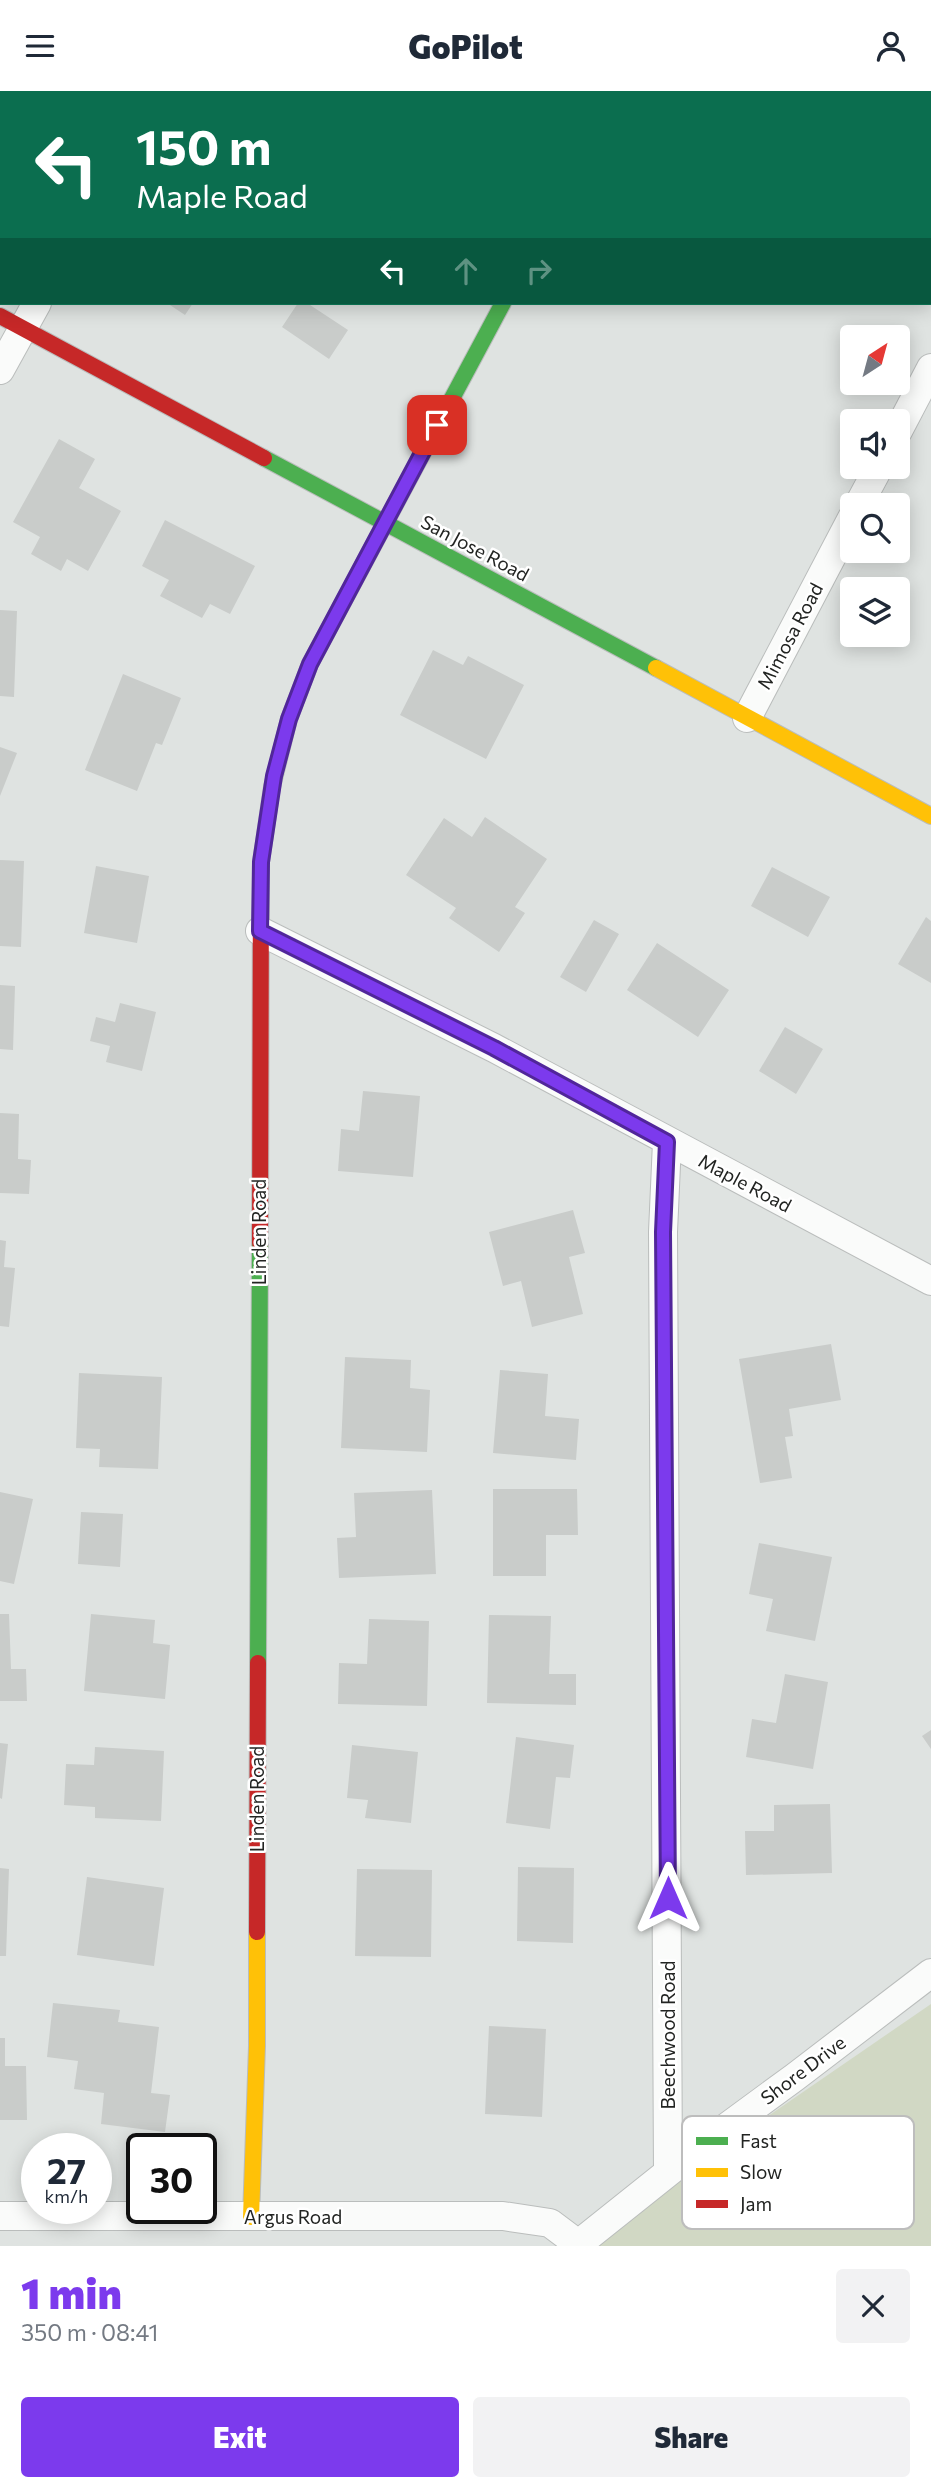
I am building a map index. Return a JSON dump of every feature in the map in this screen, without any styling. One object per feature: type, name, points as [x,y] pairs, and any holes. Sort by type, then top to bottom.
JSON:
[{"type":"street","points":[[0,370],[11,323],[34,305]]},
{"type":"street","name":"Linden Road","points":[[251,2217],[257,2046],[261,862],[274,776],[289,719],[310,664],[502,305]]},
{"type":"street","name":"San Jose Road","points":[[11,323],[931,816]]},
{"type":"street","points":[[910,409],[931,368]]},
{"type":"street","name":"Mimosa Road","points":[[747,718],[840,540]]},
{"type":"street","name":"Maple Road","points":[[260,931],[494,1048],[931,1282]]},
{"type":"street","name":"Beechwood Road","points":[[667,1142],[663,1232],[668,2172]]},
{"type":"street","name":"Shore Drive","points":[[742,2116],[931,1973]]},
{"type":"street","name":"Shore Drive","points":[[577,2245],[682,2161]]},
{"type":"street","name":"Argus Road","points":[[0,2217],[503,2216],[550,2223],[577,2245]]},
{"type":"green space","points":[[931,2004],[931,2246],[597,2246],[608,2226],[682,2175],[682,2229],[914,2229],[914,2116],[768,2116]]},
{"type":"building","points":[[170,305],[192,305],[185,315]]},
{"type":"building","points":[[297,305],[310,305],[348,330],[329,359],[282,327]]},
{"type":"building","points":[[59,439],[95,459],[79,488],[121,511],[88,571],[67,559],[61,571],[31,554],[40,537],[13,522]]},
{"type":"building","points":[[165,520],[255,566],[230,614],[210,604],[202,618],[160,596],[169,580],[142,566]]},
{"type":"building","points":[[0,610],[17,611],[14,697],[0,696]]},
{"type":"building","points":[[433,650],[463,665],[468,656],[524,685],[486,759],[400,715]]},
{"type":"building","points":[[123,674],[181,698],[162,745],[156,743],[137,791],[85,770]]},
{"type":"building","points":[[0,747],[17,753],[0,796]]},
{"type":"building","points":[[485,817],[547,859],[515,907],[525,913],[499,952],[449,918],[456,908],[406,875],[444,818],[472,837]]},
{"type":"building","points":[[0,860],[24,861],[21,947],[0,946]]},
{"type":"building","points":[[96,866],[149,876],[137,943],[84,933]]},
{"type":"building","points":[[772,867],[830,897],[808,937],[751,906]]},
{"type":"building","points":[[926,917],[931,921],[931,983],[898,964]]},
{"type":"building","points":[[594,920],[619,934],[586,992],[560,977]]},
{"type":"building","points":[[657,943],[729,990],[698,1037],[627,990]]},
{"type":"building","points":[[0,985],[15,986],[13,1050],[0,1049]]},
{"type":"building","points":[[120,1003],[156,1012],[142,1071],[106,1062],[110,1046],[90,1041],[96,1017],[115,1022]]},
{"type":"building","points":[[785,1027],[823,1049],[796,1094],[759,1071]]},
{"type":"building","points":[[363,1091],[420,1096],[413,1177],[338,1171],[341,1129],[359,1131]]},
{"type":"building","points":[[0,1113],[19,1114],[18,1159],[31,1160],[29,1194],[0,1193]]},
{"type":"building","points":[[573,1210],[585,1253],[569,1257],[583,1314],[532,1327],[521,1281],[503,1286],[489,1232]]},
{"type":"building","points":[[0,1240],[6,1241],[4,1267],[15,1268],[9,1327],[0,1326]]},
{"type":"building","points":[[831,1344],[841,1400],[789,1409],[793,1436],[785,1437],[792,1478],[760,1483],[739,1359]]},
{"type":"building","points":[[345,1357],[411,1360],[410,1388],[430,1390],[427,1452],[341,1448]]},
{"type":"building","points":[[500,1370],[548,1374],[545,1416],[579,1419],[576,1460],[493,1453]]},
{"type":"building","points":[[79,1373],[162,1377],[158,1469],[99,1467],[100,1449],[76,1448]]},
{"type":"building","points":[[493,1489],[577,1489],[578,1535],[546,1535],[546,1576],[493,1576]]},
{"type":"building","points":[[432,1490],[436,1574],[339,1578],[337,1538],[356,1537],[354,1493]]},
{"type":"building","points":[[0,1492],[33,1499],[14,1584],[0,1581]]},
{"type":"building","points":[[81,1512],[123,1514],[120,1567],[78,1564]]},
{"type":"building","points":[[759,1543],[832,1557],[815,1641],[766,1631],[773,1599],[749,1594]]},
{"type":"building","points":[[0,1614],[9,1614],[11,1669],[26,1669],[27,1701],[0,1701]]},
{"type":"building","points":[[91,1614],[155,1620],[153,1643],[170,1645],[165,1699],[84,1691]]},
{"type":"building","points":[[489,1615],[551,1616],[549,1674],[576,1674],[576,1705],[487,1703]]},
{"type":"building","points":[[369,1619],[429,1621],[427,1706],[338,1704],[339,1663],[367,1664]]},
{"type":"building","points":[[785,1674],[828,1682],[813,1769],[746,1757],[752,1719],[776,1723]]},
{"type":"building","points":[[931,1730],[931,1749],[922,1736]]},
{"type":"building","points":[[516,1737],[574,1745],[570,1778],[556,1777],[550,1829],[506,1823]]},
{"type":"building","points":[[0,1743],[8,1744],[2,1799],[0,1798]]},
{"type":"building","points":[[352,1745],[418,1752],[411,1823],[365,1818],[368,1800],[347,1798]]},
{"type":"building","points":[[95,1747],[164,1751],[161,1821],[95,1818],[95,1807],[64,1805],[66,1764],[94,1765]]},
{"type":"building","points":[[830,1804],[832,1873],[746,1875],[745,1831],[774,1831],[774,1805]]},
{"type":"building","points":[[518,1867],[574,1868],[573,1943],[517,1941]]},
{"type":"building","points":[[0,1868],[9,1869],[6,1956],[0,1956]]},
{"type":"building","points":[[357,1869],[432,1870],[431,1957],[355,1956]]},
{"type":"building","points":[[87,1877],[164,1888],[154,1966],[77,1955]]},
{"type":"building","points":[[53,2003],[120,2010],[118,2022],[159,2027],[151,2093],[170,2095],[165,2132],[101,2124],[104,2093],[74,2089],[78,2061],[47,2057]]},
{"type":"building","points":[[489,2026],[546,2029],[542,2117],[485,2114]]},
{"type":"building","points":[[0,2038],[5,2038],[5,2066],[26,2066],[27,2120],[0,2120]]},
{"type":"traffic: fast","points":[[272,787],[289,719],[310,664],[502,305]]},
{"type":"traffic: fast","points":[[264,458],[656,668]]},
{"type":"traffic: fast","points":[[258,1663],[260,1243]]},
{"type":"traffic: slow","points":[[656,668],[931,816]]},
{"type":"traffic: slow","points":[[251,2217],[257,2046],[257,1932]]},
{"type":"traffic: jam","points":[[0,316],[264,458]]},
{"type":"traffic: jam","points":[[260,1243],[261,862],[272,787]]},
{"type":"traffic: jam","points":[[257,1932],[258,1663]]},
{"type":"route","points":[[437,425],[310,664],[289,719],[274,776],[261,862],[260,931],[494,1048],[667,1142],[663,1232],[668,1898]]}]
